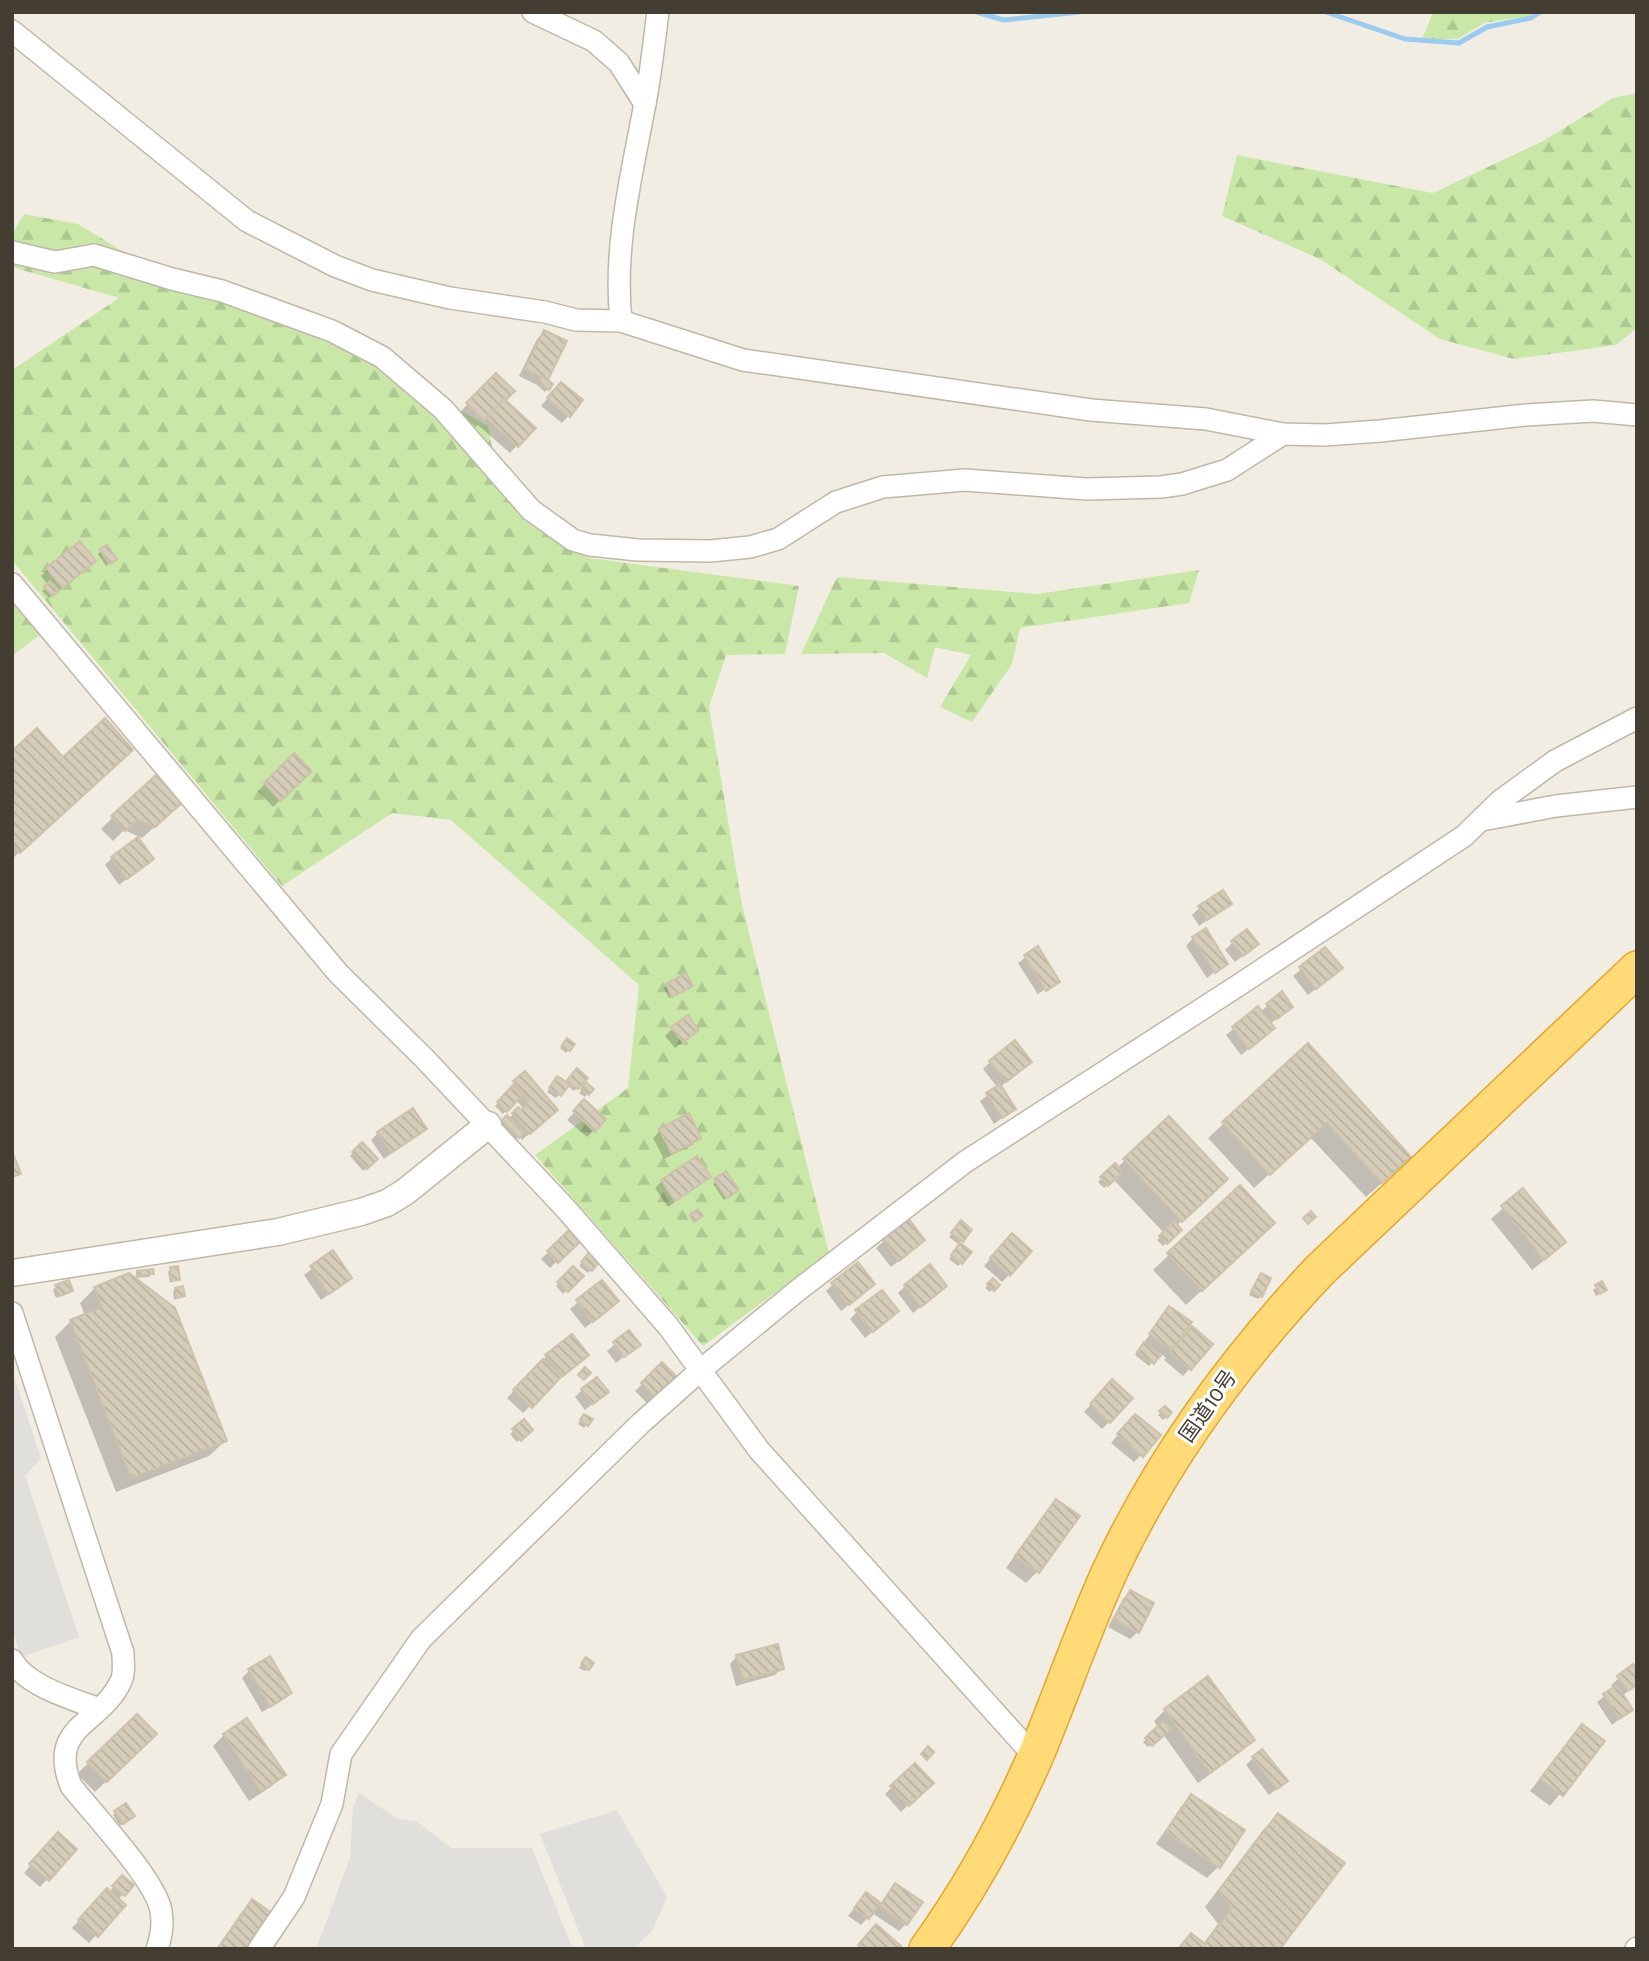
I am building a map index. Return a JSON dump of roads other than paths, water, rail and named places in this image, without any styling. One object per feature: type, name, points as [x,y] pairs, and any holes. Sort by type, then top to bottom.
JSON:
[{"type":"highway","name":"国道10号","points":[[927,1949],[981,1868],[1035,1757],[1119,1555],[1170,1462],[1247,1353],[1277,1315],[1358,1232],[1637,970]]},
{"type":"street","points":[[533,12],[594,41],[619,63],[645,104]]},
{"type":"street","points":[[621,321],[618,290],[621,240],[658,12]]},
{"type":"street","points":[[12,31],[247,221],[335,266],[372,280],[450,298],[545,312],[576,320],[621,321],[743,360],[1091,410],[1206,419],[1283,434],[1325,435],[1380,431],[1526,415],[1580,412],[1637,415]]},
{"type":"street","points":[[12,252],[55,262],[94,255],[222,290],[332,331],[382,357],[443,409],[531,510],[573,540],[590,545],[686,551],[750,547],[778,539],[835,502],[897,485],[965,480],[1087,489],[1182,484],[1227,470],[1283,434]]},
{"type":"street","points":[[12,584],[338,973],[425,1059],[574,1219],[668,1326],[759,1450],[1035,1757]]},
{"type":"street","points":[[259,1949],[294,1897],[332,1804],[341,1754],[421,1639],[640,1423],[797,1291],[965,1162],[1464,836],[1500,801],[1555,761],[1637,718]]},
{"type":"street","points":[[1482,820],[1556,806],[1637,797]]},
{"type":"street","points":[[12,1273],[278,1232],[361,1212],[387,1203],[405,1192],[488,1125]]},
{"type":"street","points":[[12,1313],[123,1653],[123,1678],[99,1709],[70,1738],[64,1751],[65,1770],[71,1786],[151,1885],[161,1910],[161,1939],[157,1949]]},
{"type":"street","points":[[12,1660],[29,1678],[99,1709]]},
{"type":"waterway","points":[[976,12],[1004,20],[1079,12]]},
{"type":"waterway","points":[[1326,12],[1405,39],[1459,43],[1487,27],[1531,18],[1540,12]]}]
